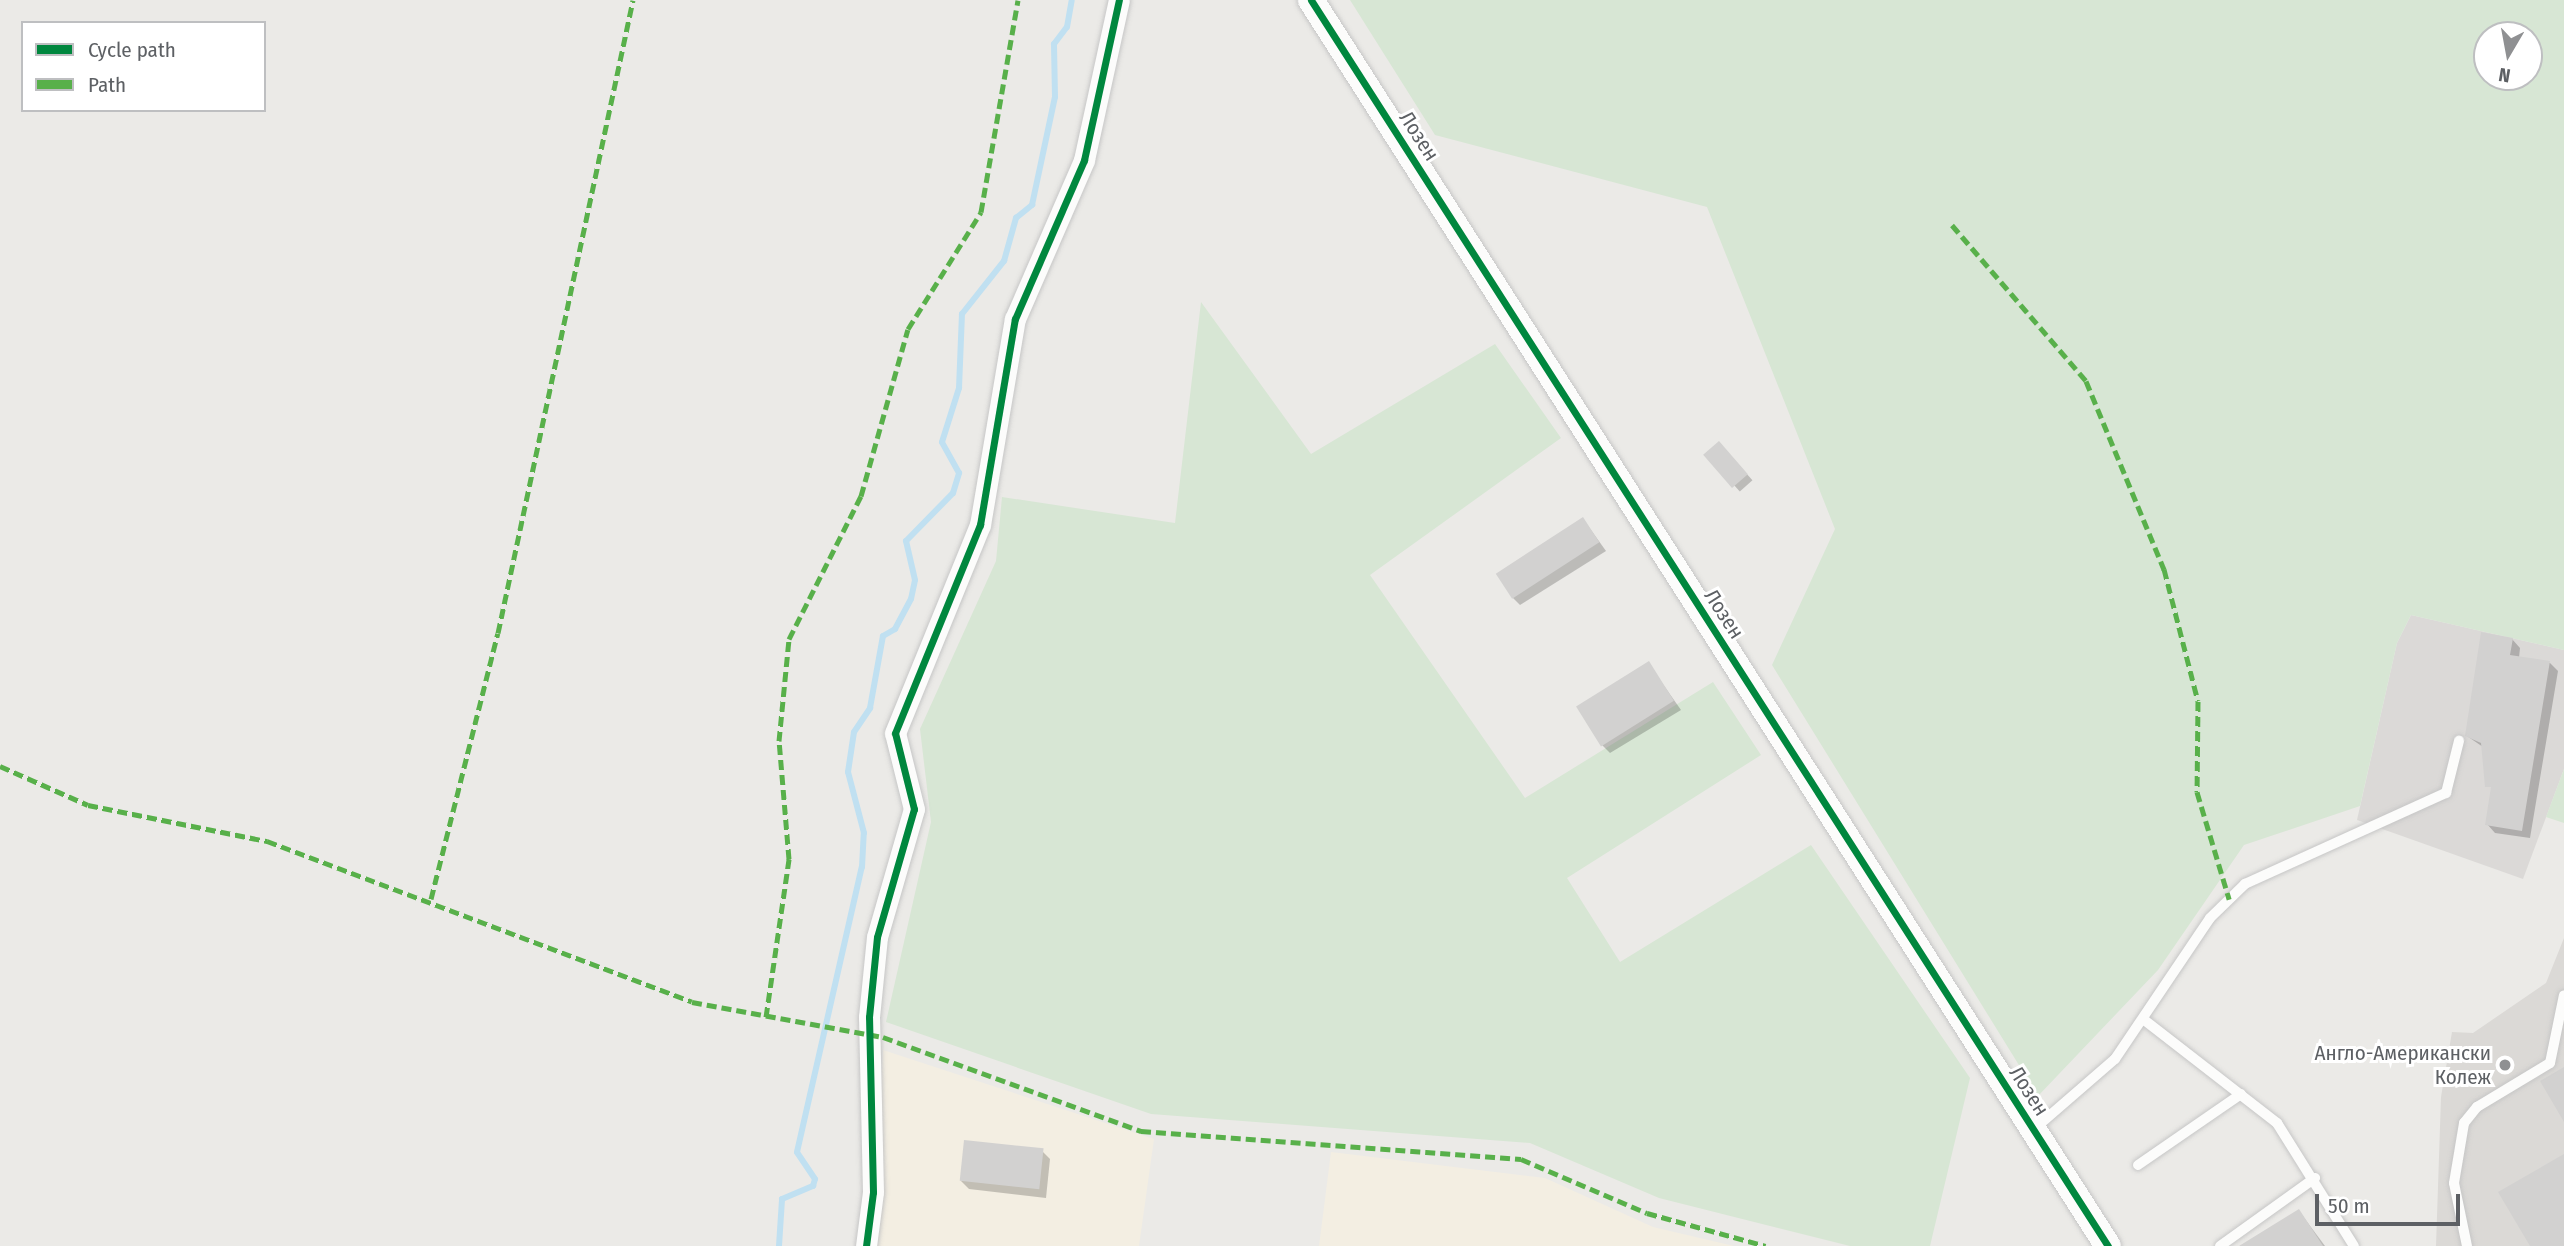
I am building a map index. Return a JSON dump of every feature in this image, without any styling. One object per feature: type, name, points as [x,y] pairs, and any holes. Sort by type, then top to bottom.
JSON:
[{"type":"street","points":[[866,1246],[873,1192],[869,1017],[877,937],[915,809],[895,733],[980,525],[1015,319],[1084,160],[1119,0]]},
{"type":"street","name":"Лозен","points":[[1311,0],[2108,1246]]},
{"type":"lane","points":[[2033,1130],[2115,1059],[2210,918],[2245,884],[2446,793],[2459,741]]},
{"type":"lane","points":[[2468,1246],[2454,1183],[2464,1122],[2477,1107],[2550,1063],[2564,995]]},
{"type":"lane","points":[[2143,1020],[2277,1123],[2315,1178],[2354,1246]]},
{"type":"lane","points":[[2138,1165],[2241,1094]]},
{"type":"lane","points":[[2220,1246],[2315,1178]]},
{"type":"shaded area","points":[[2411,615],[2564,650],[2564,769],[2523,879],[2357,820],[2397,643]]},
{"type":"shaded area","name":"Англо-Американски Колеж","points":[[2564,938],[2564,1246],[2436,1246],[2441,1097],[2452,1032],[2473,1033],[2546,983]]},
{"type":"shaded area","points":[[883,1050],[1154,1139],[1139,1246],[873,1246]]},
{"type":"shaded area","points":[[1331,1152],[1545,1178],[1653,1227],[1734,1246],[1319,1246]]},
{"type":"green space","points":[[1350,0],[2564,0],[2564,650],[2411,615],[2397,643],[2360,806],[2244,845],[2158,970],[2038,1096],[1772,665],[1835,529],[1707,207],[1435,135]]},
{"type":"green space","points":[[1201,302],[1311,454],[1495,344],[1561,438],[1370,575],[1525,798],[1713,682],[1761,755],[1567,878],[1620,962],[1811,845],[1970,1078],[1930,1246],[1850,1246],[1659,1198],[1530,1143],[1151,1114],[886,1022],[931,822],[920,729],[996,561],[1002,497],[1175,523]]},
{"type":"green space","points":[[2564,769],[2564,823],[2546,817]]},
{"type":"building","points":[[1719,441],[1748,474],[1732,488],[1703,455]]},
{"type":"building","points":[[1583,517],[1599,542],[1512,599],[1496,574]]},
{"type":"building","points":[[2481,632],[2513,638],[2510,655],[2550,661],[2522,831],[2485,825],[2491,787],[2485,787],[2481,743],[2465,736]]},
{"type":"building","points":[[1649,661],[1674,701],[1601,746],[1576,707]]},
{"type":"building","points":[[2564,1067],[2564,1122],[2540,1081]]},
{"type":"building","points":[[964,1140],[1044,1148],[1039,1189],[960,1181]]},
{"type":"building","points":[[2564,1154],[2564,1246],[2530,1246],[2498,1192]]},
{"type":"building","points":[[2299,1209],[2323,1246],[2239,1246]]},
{"type":"waterway","points":[[779,1246],[782,1199],[813,1186],[815,1179],[797,1152],[862,867],[864,833],[848,772],[854,732],[870,708],[883,636],[895,629],[911,599],[915,580],[906,541],[953,493],[959,473],[942,442],[959,388],[962,314],[1004,261],[1016,218],[1032,205],[1055,97],[1054,44],[1067,27],[1072,0]]},
{"type":"marked path","points":[[431,899],[498,633],[633,0]]},
{"type":"marked path","points":[[766,1017],[789,859],[779,741],[789,639],[861,496],[908,329],[981,212],[1018,0]]},
{"type":"marked path","points":[[1952,225],[2086,381],[2164,569],[2198,701],[2197,792],[2229,899]]},
{"type":"marked path","points":[[0,766],[88,805],[267,841],[692,1002],[883,1037],[1141,1131],[1521,1159],[1647,1213],[1766,1246]]},
{"type":"cycle path","points":[[866,1246],[873,1192],[869,1017],[877,937],[914,809],[895,733],[980,525],[1015,319],[1084,160],[1119,0]]},
{"type":"cycle path","points":[[1311,0],[2108,1246]]},
{"type":"place","name":"Англо-Американски Колеж","points":[[2505,1065]]}]
